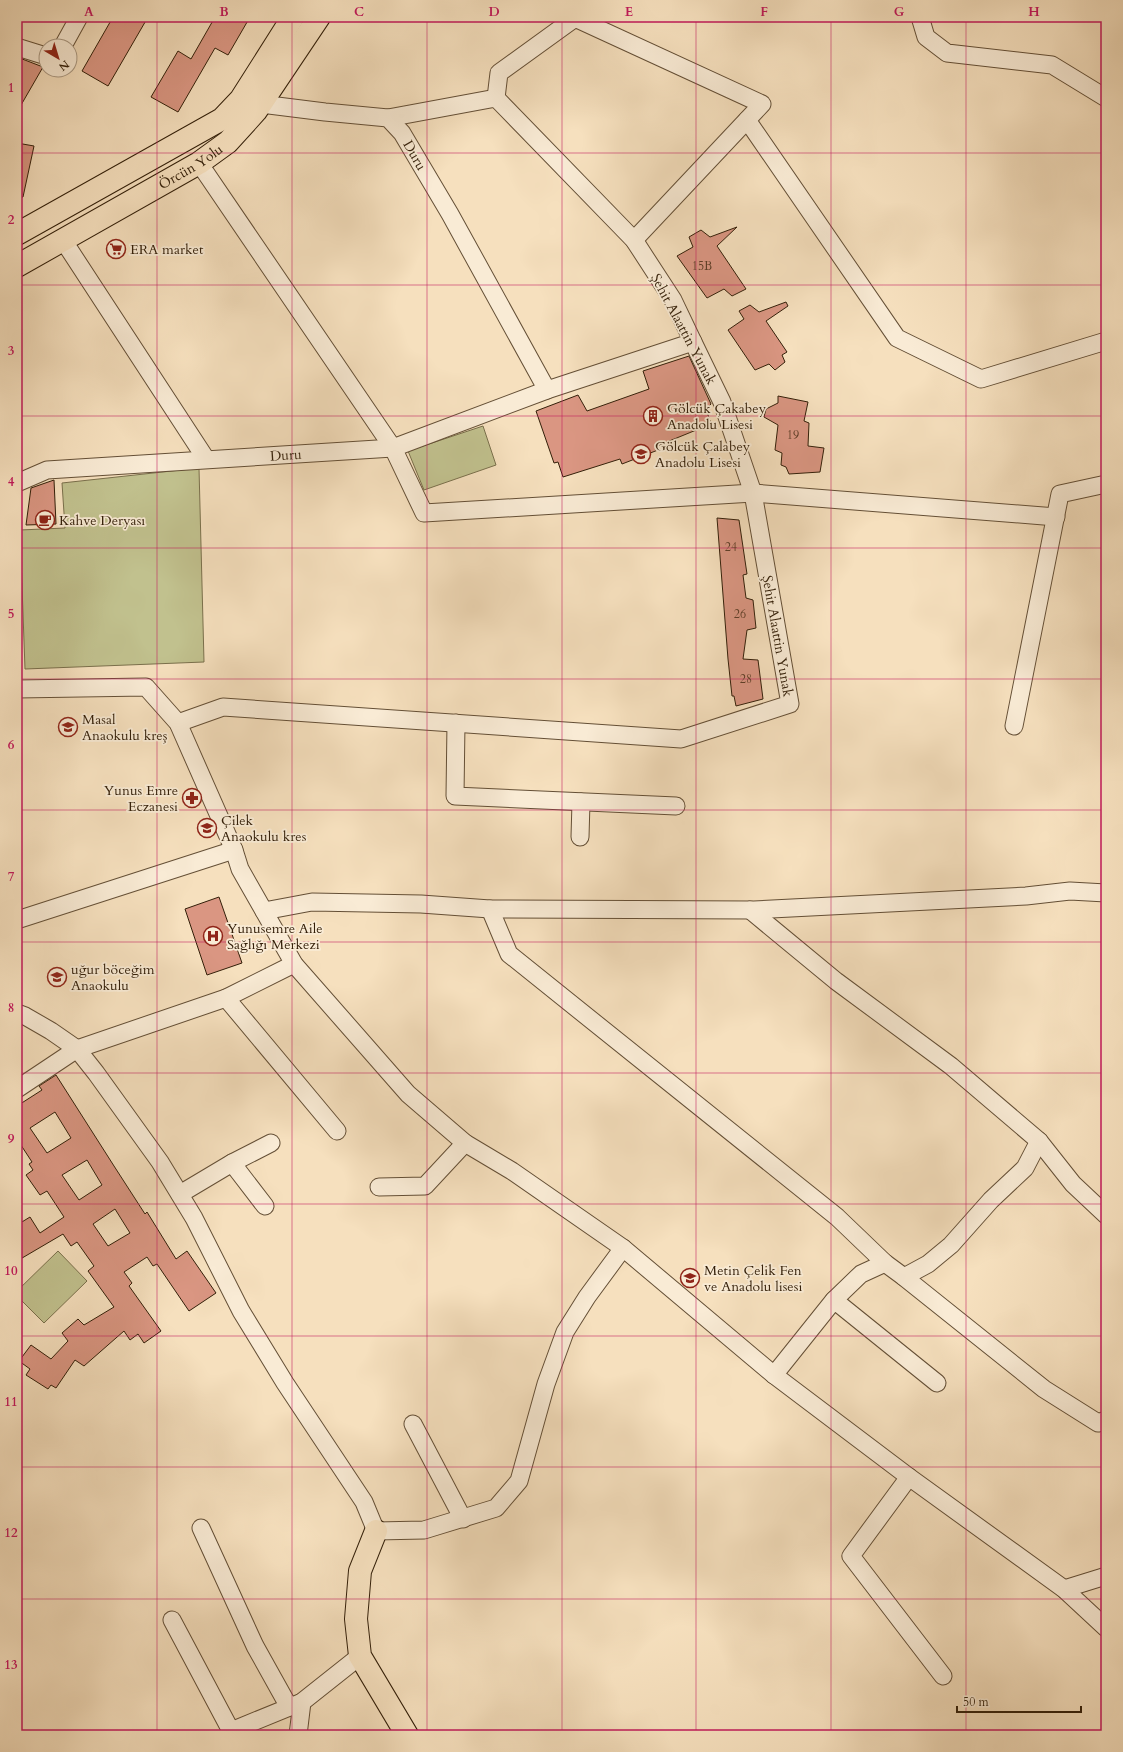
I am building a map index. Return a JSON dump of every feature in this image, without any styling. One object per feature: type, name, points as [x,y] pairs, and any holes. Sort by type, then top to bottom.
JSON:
[{"type":"main road","name":"Örcün Yolu","points":[[17,234],[222,119],[241,100],[293,17]]},
{"type":"main road","name":"Örcün Yolu","points":[[17,266],[198,163],[228,142],[261,104],[319,17]]},
{"type":"main road","points":[[376,1531],[360,1571],[356,1619],[360,1656],[406,1735]]},
{"type":"street","points":[[67,38],[79,17]]},
{"type":"street","points":[[920,17],[926,37],[947,53],[1052,65],[1106,98]]},
{"type":"street","points":[[261,104],[388,118],[496,98],[499,73],[576,18],[762,104],[634,240]]},
{"type":"street","points":[[17,47],[38,54]]},
{"type":"street","name":"Şehit Alaattin Yunak","points":[[456,723],[681,739],[790,704],[753,493],[722,402],[673,300],[634,240],[496,98]]},
{"type":"street","name":"Duru","points":[[388,118],[402,133],[450,214],[547,390]]},
{"type":"street","points":[[746,120],[897,338],[981,379],[1106,341]]},
{"type":"street","points":[[198,163],[393,448],[424,513],[753,493],[1056,517]]},
{"type":"street","points":[[63,240],[206,459]]},
{"type":"street","name":"Duru","points":[[17,483],[47,470],[206,459],[367,451],[393,448],[547,390],[693,342]]},
{"type":"street","points":[[1014,726],[1060,494],[1106,484]]},
{"type":"street","points":[[17,688],[146,687],[178,723],[234,850],[240,869],[294,964],[408,1094],[465,1143],[512,1171],[623,1248],[774,1375],[909,1477],[1064,1589],[1106,1628]]},
{"type":"street","points":[[178,723],[222,707],[456,723],[455,796],[676,806]]},
{"type":"street","points":[[580,837],[581,802]]},
{"type":"street","points":[[17,920],[234,850]]},
{"type":"street","points":[[264,911],[312,902],[422,904],[490,909],[750,910],[1026,896],[1070,891],[1106,893]]},
{"type":"street","points":[[490,909],[509,954],[837,1217],[885,1263],[1044,1389],[1098,1423],[1106,1420]]},
{"type":"street","points":[[750,910],[836,981],[951,1066],[1038,1141],[1073,1184],[1106,1214]]},
{"type":"street","points":[[17,1089],[77,1049],[226,998],[294,964]]},
{"type":"street","points":[[226,998],[337,1131]]},
{"type":"street","points":[[17,999],[21,1014],[77,1049],[160,1162],[194,1218],[241,1310],[285,1384],[364,1502],[376,1531],[424,1530],[496,1508],[519,1482],[546,1384],[565,1332],[587,1297],[623,1248]]},
{"type":"street","points":[[904,1277],[928,1264],[951,1245],[991,1200],[1025,1168],[1038,1141]]},
{"type":"street","points":[[180,1194],[232,1163],[272,1143]]},
{"type":"street","points":[[379,1187],[425,1186],[465,1143]]},
{"type":"street","points":[[232,1163],[265,1206]]},
{"type":"street","points":[[774,1375],[834,1300],[861,1274],[885,1263]]},
{"type":"street","points":[[834,1300],[937,1383]]},
{"type":"street","points":[[413,1424],[463,1519]]},
{"type":"street","points":[[909,1477],[850,1556],[943,1676]]},
{"type":"street","points":[[200,1528],[255,1646],[295,1704],[298,1735]]},
{"type":"street","points":[[1064,1589],[1106,1576]]},
{"type":"street","points":[[172,1620],[231,1732],[295,1704],[360,1656]]},
{"type":"green space","points":[[483,426],[496,465],[424,490],[408,451]]},
{"type":"green space","points":[[199,468],[204,662],[25,669],[20,530],[65,528],[62,483]]},
{"type":"green space","points":[[58,1251],[87,1281],[44,1323],[17,1296],[17,1291]]},
{"type":"building","points":[[113,17],[148,17],[108,86],[82,71]]},
{"type":"building","points":[[215,17],[250,17],[228,55],[215,48],[178,112],[151,97],[178,51],[191,59]]},
{"type":"building","points":[[17,57],[38,65],[38,76],[17,112]]},
{"type":"building","points":[[17,143],[34,146],[23,197],[17,197]]},
{"type":"building","points":[[737,227],[717,246],[746,289],[732,296],[724,289],[707,298],[677,256],[693,247],[689,237],[701,230],[710,237]]},
{"type":"building","points":[[786,302],[788,306],[766,321],[787,352],[782,355],[785,362],[775,370],[769,364],[755,370],[728,330],[744,319],[739,311],[750,305],[759,312]]},
{"type":"building","name":"Gölcük Çakabey Anadolu Lisesi","points":[[689,356],[711,404],[706,409],[711,424],[657,446],[658,450],[622,464],[620,459],[563,477],[558,462],[554,463],[536,411],[578,395],[587,411],[649,389],[643,371]]},
{"type":"building","points":[[778,396],[808,402],[804,421],[809,423],[808,446],[824,448],[820,472],[789,474],[786,467],[781,465],[782,453],[775,450],[778,425],[764,417],[766,409],[778,403]]},
{"type":"building","points":[[54,480],[56,524],[26,525],[31,488]]},
{"type":"building","points":[[717,518],[739,520],[747,574],[743,575],[746,598],[753,600],[756,628],[747,630],[743,659],[758,660],[763,699],[736,706],[734,696],[732,696],[728,659]]},
{"type":"building","name":"Yunusemre Aile Sağlığı Merkezi","points":[[219,897],[242,963],[207,975],[185,909]]},
{"type":"building","points":[[56,1075],[145,1214],[147,1212],[176,1259],[187,1251],[216,1293],[189,1311],[157,1264],[153,1266],[147,1257],[124,1272],[132,1283],[129,1286],[161,1331],[144,1343],[138,1334],[130,1340],[124,1331],[84,1366],[75,1360],[56,1388],[51,1385],[48,1389],[26,1375],[30,1369],[19,1361],[31,1345],[51,1359],[68,1341],[62,1333],[78,1319],[84,1325],[114,1307],[88,1271],[94,1266],[77,1242],[71,1246],[63,1234],[17,1261],[17,1225],[30,1217],[40,1233],[64,1217],[47,1191],[40,1195],[26,1175],[33,1170],[29,1164],[32,1162],[17,1139],[17,1106],[42,1090],[39,1086]],"holes":[[[55,1112],[71,1138],[47,1153],[30,1128]],[[87,1160],[102,1185],[79,1200],[62,1175]],[[115,1209],[130,1233],[108,1246],[93,1224]]]},
{"type":"place","name":"ERA market","points":[[116,249]]},
{"type":"place","name":"Gölcük Çakabey Anadolu Lisesi","points":[[653,416]]},
{"type":"place","name":"Gölcük Çalabey Anadolu Lisesi","points":[[641,454]]},
{"type":"place","name":"Kahve Deryası","points":[[45,520]]},
{"type":"place","name":"Masal Anaokulu kreş","points":[[68,727]]},
{"type":"place","name":"Yunus Emre Eczanesi","points":[[192,798]]},
{"type":"place","name":"Çilek Anaokulu kres","points":[[207,828]]},
{"type":"place","name":"Yunusemre Aile Sağlığı Merkezi","points":[[213,936]]},
{"type":"place","name":"uğur böceğim Anaokulu","points":[[57,977]]},
{"type":"place","name":"Metin Çelik Fen ve Anadolu lisesi","points":[[690,1278]]}]
